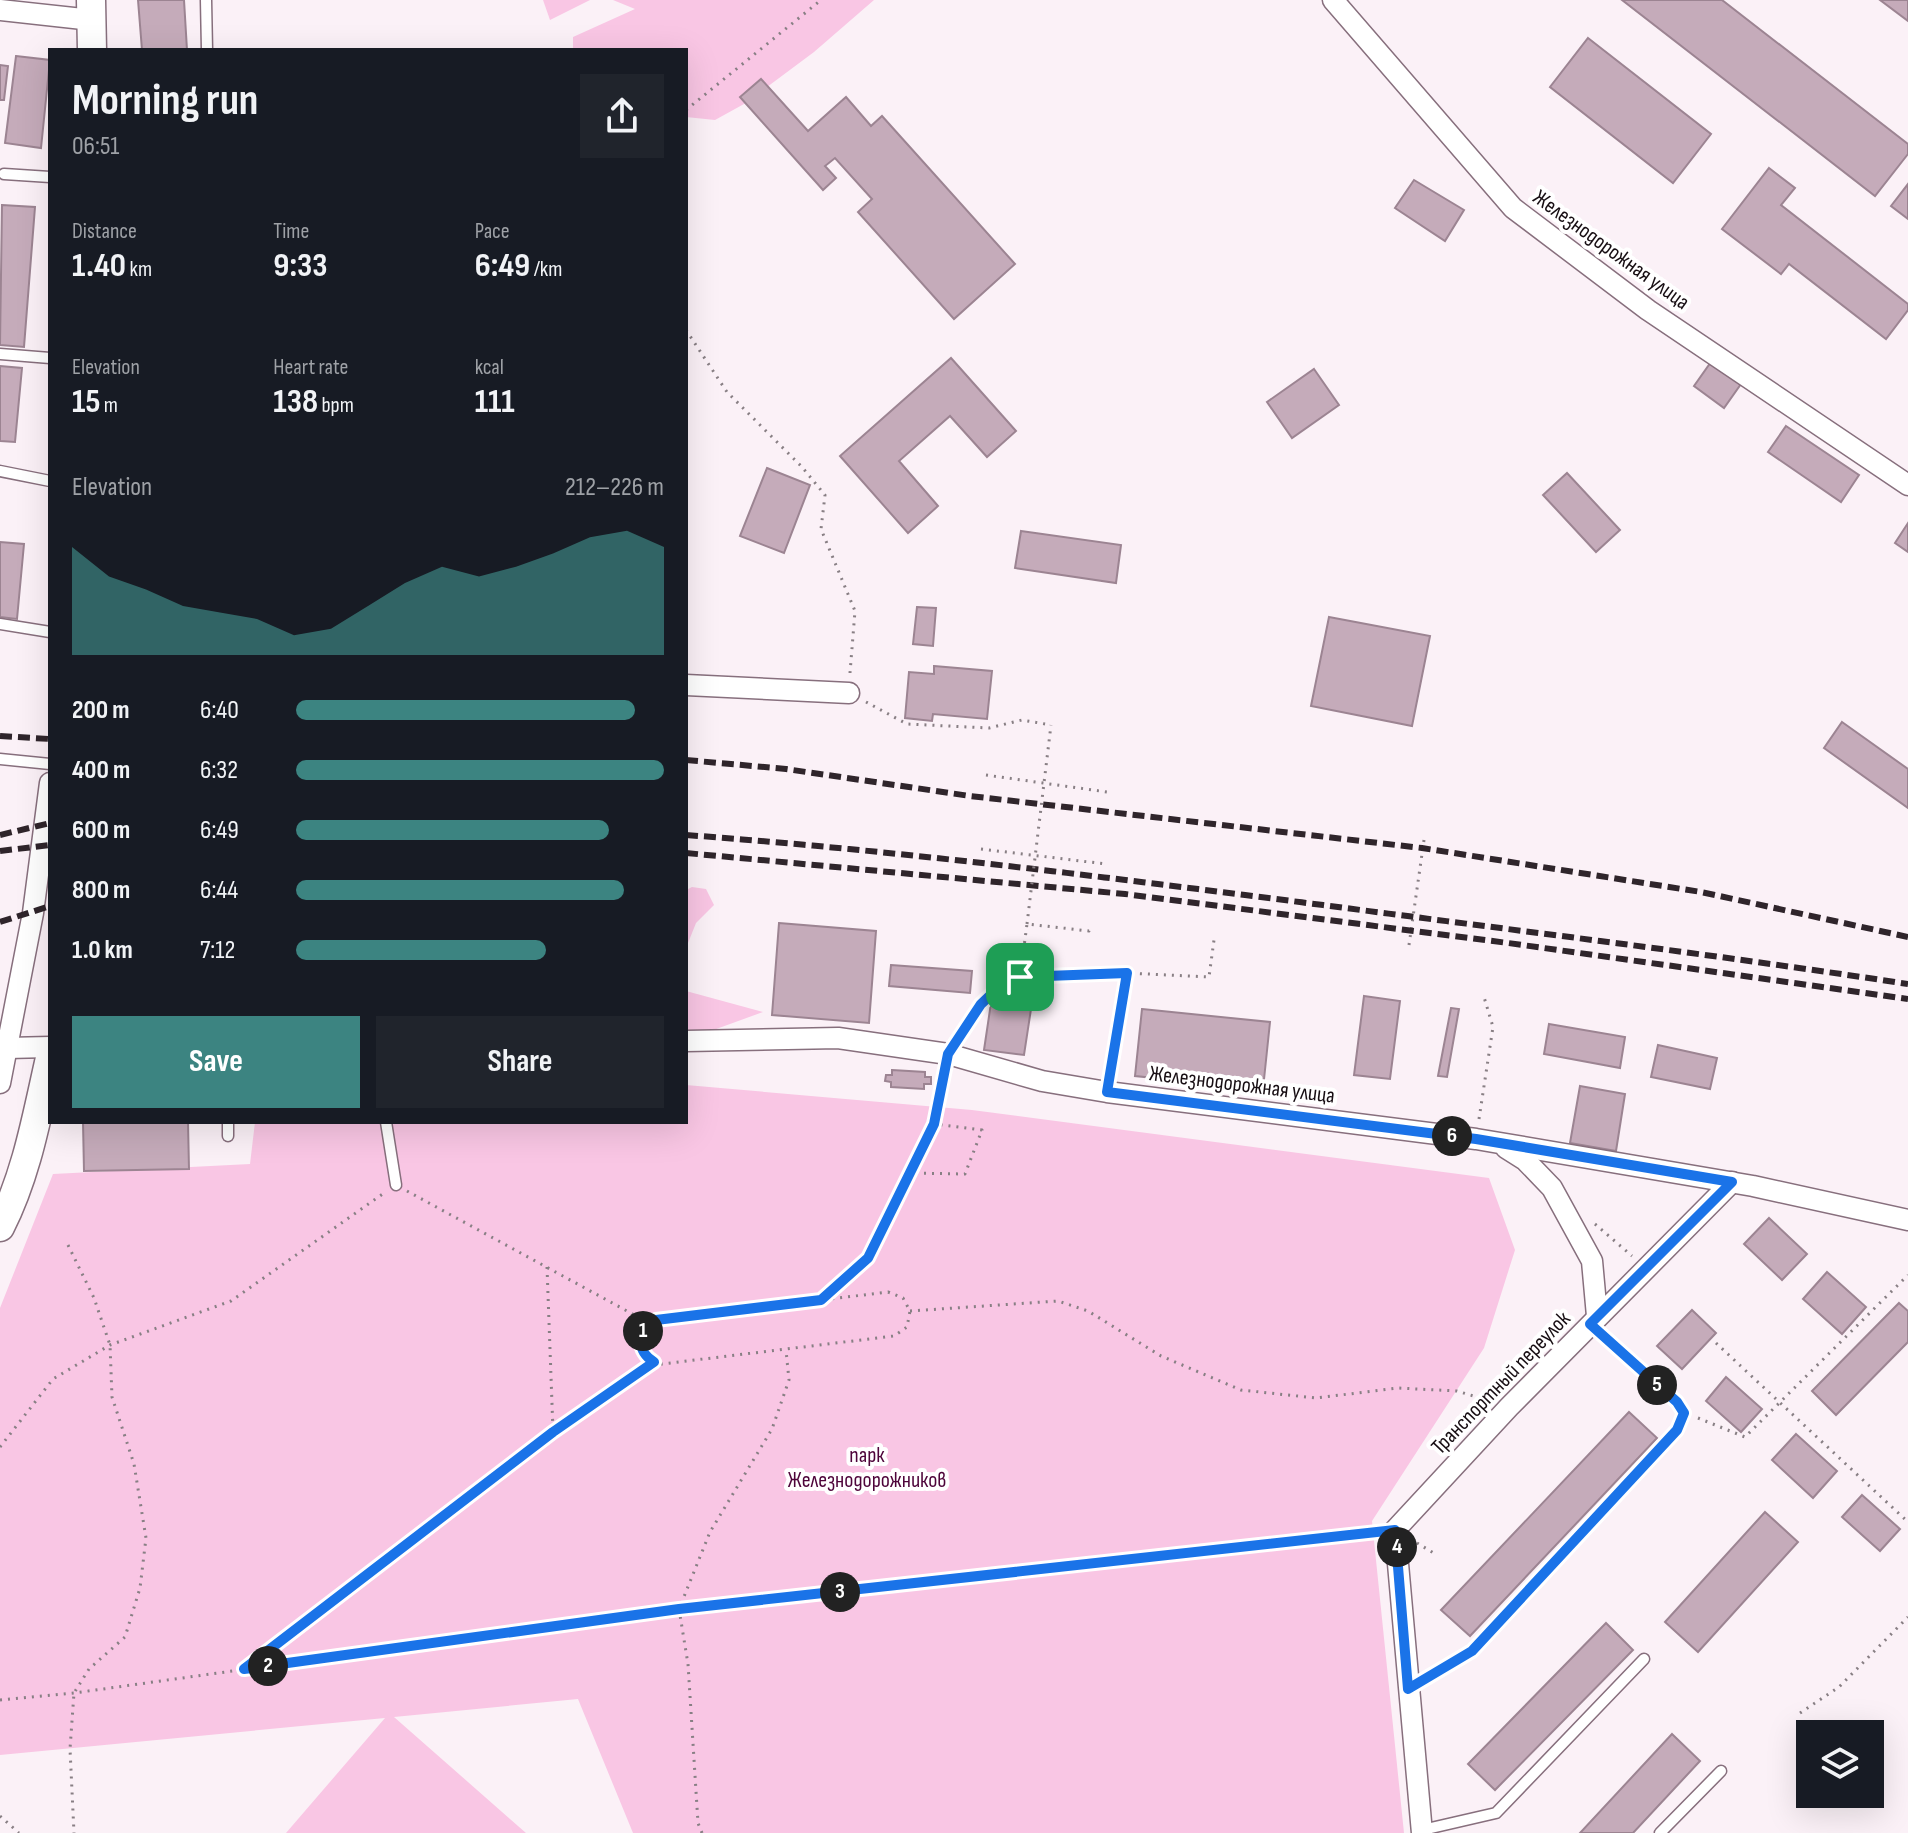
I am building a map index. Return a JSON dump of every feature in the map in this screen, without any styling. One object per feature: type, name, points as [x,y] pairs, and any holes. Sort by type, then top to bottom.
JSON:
[{"type":"main road","points":[[91,10],[92,48]]},
{"type":"main road","points":[[0,1227],[18,1187],[48,1062]]},
{"type":"street","name":"Железнодорожная улица","points":[[1333,0],[1513,208],[1648,310],[1908,485]]},
{"type":"street","points":[[0,10],[91,10]]},
{"type":"street","points":[[688,685],[849,693]]},
{"type":"street","points":[[0,1083],[33,913],[48,798]]},
{"type":"street","name":"Железнодорожная улица","points":[[692,1040],[838,1038],[948,1054],[1042,1081],[1107,1092],[1476,1139],[1732,1182]]},
{"type":"street","points":[[7,1048],[48,1058]]},
{"type":"street","points":[[1497,1143],[1525,1160],[1552,1188],[1592,1261],[1594,1320]]},
{"type":"street","points":[[1732,1182],[1908,1220]]},
{"type":"street","name":"Транспортный переулок","points":[[1395,1530],[1509,1407],[1732,1182]]},
{"type":"street","points":[[1395,1530],[1422,1832]]},
{"type":"lane","points":[[206,0],[207,48]]},
{"type":"lane","points":[[4,174],[48,177]]},
{"type":"lane","points":[[0,354],[48,358]]},
{"type":"lane","points":[[0,471],[48,481]]},
{"type":"lane","points":[[0,624],[48,632]]},
{"type":"lane","points":[[0,759],[48,764]]},
{"type":"lane","points":[[228,1124],[228,1136]]},
{"type":"lane","points":[[386,1124],[396,1185]]},
{"type":"lane","points":[[1408,1689],[1472,1651],[1677,1430],[1684,1413],[1677,1402],[1594,1320]]},
{"type":"lane","points":[[1422,1832],[1496,1813],[1644,1659]]},
{"type":"lane","points":[[1660,1833],[1721,1771]]},
{"type":"path","points":[[688,108],[821,0]]},
{"type":"path","points":[[688,333],[727,392],[802,467],[825,495],[821,529],[855,611],[849,693],[907,724],[989,728],[1022,720],[1051,725],[1020,977]]},
{"type":"path","points":[[986,775],[1107,792]]},
{"type":"path","points":[[1409,945],[1424,840]]},
{"type":"path","points":[[981,849],[1106,864]]},
{"type":"path","points":[[1027,924],[1089,931],[1090,926]]},
{"type":"path","points":[[821,1300],[868,1258],[934,1124],[948,1054],[981,1004],[1001,985],[1020,977],[1127,973],[1209,977],[1214,940]]},
{"type":"path","points":[[1107,1092],[1127,973]]},
{"type":"path","points":[[1476,1139],[1493,1027],[1484,997]]},
{"type":"path","points":[[908,1173],[965,1174],[982,1130],[934,1124]]},
{"type":"path","points":[[0,1447],[53,1379],[110,1345],[231,1301],[396,1185],[649,1323]]},
{"type":"path","points":[[1588,1218],[1646,1268]]},
{"type":"path","points":[[68,1245],[94,1298],[110,1345],[112,1397],[134,1464],[146,1538],[140,1588],[125,1637],[89,1669],[74,1693],[70,1749],[74,1833]]},
{"type":"path","points":[[547,1267],[553,1432]]},
{"type":"path","points":[[1684,1413],[1745,1437],[1908,1275]]},
{"type":"path","points":[[888,1292],[903,1298],[910,1311],[907,1327],[894,1336],[662,1364],[654,1362],[643,1352],[640,1344],[644,1329],[656,1320],[821,1300],[888,1292]]},
{"type":"path","points":[[910,1311],[1058,1301],[1088,1311],[1161,1356],[1241,1390],[1316,1398],[1398,1388],[1457,1391],[1509,1407]]},
{"type":"path","points":[[1716,1343],[1908,1522]]},
{"type":"path","points":[[702,1833],[698,1823],[688,1664],[679,1609],[710,1532],[772,1429],[789,1380],[786,1350]]},
{"type":"path","points":[[244,1669],[553,1432],[654,1362]]},
{"type":"path","points":[[0,1700],[74,1693],[679,1609],[1395,1530],[1437,1555]]},
{"type":"path","points":[[1800,1713],[1839,1687],[1908,1617]]},
{"type":"path","points":[[0,1816],[19,1833]]},
{"type":"green space","points":[[543,0],[590,0],[550,20]]},
{"type":"green space","points":[[613,0],[874,0],[814,52],[744,104],[715,120],[688,117],[688,48],[573,48],[573,37],[635,9]]},
{"type":"green space","points":[[688,889],[706,889],[714,905],[696,923],[688,943]]},
{"type":"green space","points":[[688,992],[763,1012],[688,1039]]},
{"type":"green space","name":"парк Железнодорожников","points":[[688,1085],[972,1110],[1489,1178],[1515,1250],[1484,1348],[1372,1521],[1404,1833],[633,1833],[578,1699],[394,1717],[526,1833],[286,1833],[385,1718],[0,1755],[0,1308],[53,1174],[250,1164],[255,1124],[688,1124]]},
{"type":"building","points":[[138,0],[184,0],[187,48],[142,48]]},
{"type":"building","points":[[1622,0],[1722,0],[1908,144],[1908,154],[1875,196]]},
{"type":"building","points":[[1880,0],[1908,0],[1908,21]]},
{"type":"building","points":[[1588,38],[1711,134],[1673,183],[1550,87]]},
{"type":"building","points":[[16,56],[48,60],[41,148],[5,143]]},
{"type":"building","points":[[0,65],[8,66],[4,100],[0,100]]},
{"type":"building","points":[[761,79],[808,131],[846,97],[871,126],[882,116],[1015,264],[954,319],[858,212],[872,199],[835,158],[825,166],[836,178],[823,190],[740,97]]},
{"type":"building","points":[[1769,168],[1795,188],[1781,205],[1908,304],[1908,310],[1886,339],[1789,264],[1781,274],[1722,229]]},
{"type":"building","points":[[1414,180],[1464,210],[1445,241],[1395,208]]},
{"type":"building","points":[[1908,184],[1908,219],[1891,206]]},
{"type":"building","points":[[2,205],[35,207],[24,347],[0,345]]},
{"type":"building","points":[[951,358],[1016,431],[987,457],[950,416],[899,461],[938,506],[908,533],[840,456]]},
{"type":"building","points":[[1711,362],[1741,384],[1724,408],[1694,386]]},
{"type":"building","points":[[0,366],[22,368],[15,442],[0,441]]},
{"type":"building","points":[[1314,369],[1339,405],[1292,438],[1267,402]]},
{"type":"building","points":[[1786,426],[1859,475],[1841,502],[1768,452]]},
{"type":"building","points":[[767,468],[810,485],[784,553],[740,536]]},
{"type":"building","points":[[1567,473],[1620,530],[1596,552],[1543,495]]},
{"type":"building","points":[[1908,523],[1908,552],[1895,543]]},
{"type":"building","points":[[1021,531],[1121,545],[1116,583],[1015,568]]},
{"type":"building","points":[[0,542],[24,544],[17,619],[0,617]]},
{"type":"building","points":[[917,607],[936,608],[933,646],[913,644]]},
{"type":"building","points":[[1329,617],[1430,636],[1412,726],[1311,706]]},
{"type":"building","points":[[934,666],[992,671],[987,719],[933,714],[932,721],[905,718],[909,672],[934,674]]},
{"type":"building","points":[[1842,722],[1908,769],[1908,808],[1824,748]]},
{"type":"building","points":[[779,923],[876,931],[869,1023],[772,1015]]},
{"type":"building","points":[[891,965],[972,971],[970,993],[889,986]]},
{"type":"building","points":[[1364,996],[1400,1001],[1390,1079],[1354,1075]]},
{"type":"building","points":[[991,1003],[1031,1009],[1024,1055],[984,1050]]},
{"type":"building","points":[[1451,1008],[1459,1009],[1447,1077],[1438,1076]]},
{"type":"building","points":[[1142,1009],[1270,1022],[1263,1089],[1135,1076]]},
{"type":"building","points":[[1549,1024],[1625,1037],[1620,1068],[1544,1054]]},
{"type":"building","points":[[1658,1045],[1717,1058],[1710,1089],[1651,1077]]},
{"type":"building","points":[[892,1070],[925,1072],[925,1077],[931,1077],[931,1084],[924,1084],[924,1089],[891,1087],[891,1082],[885,1081],[886,1075],[892,1075]]},
{"type":"building","points":[[1580,1086],[1625,1094],[1616,1151],[1570,1143]]},
{"type":"building","points":[[83,1124],[188,1124],[189,1169],[84,1171]]},
{"type":"building","points":[[1769,1218],[1807,1254],[1782,1280],[1744,1244]]},
{"type":"building","points":[[1827,1272],[1866,1307],[1842,1334],[1803,1299]]},
{"type":"building","points":[[1899,1303],[1908,1311],[1908,1342],[1836,1415],[1812,1391]]},
{"type":"building","points":[[1692,1310],[1716,1333],[1682,1369],[1657,1346]]},
{"type":"building","points":[[1726,1377],[1762,1409],[1741,1432],[1706,1401]]},
{"type":"building","points":[[1629,1412],[1657,1438],[1470,1636],[1441,1610]]},
{"type":"building","points":[[1796,1434],[1837,1471],[1813,1498],[1772,1460]]},
{"type":"building","points":[[1862,1495],[1900,1529],[1880,1551],[1842,1517]]},
{"type":"building","points":[[1765,1512],[1798,1542],[1698,1652],[1665,1622]]},
{"type":"building","points":[[1606,1623],[1633,1650],[1495,1790],[1468,1764]]},
{"type":"building","points":[[1672,1734],[1700,1761],[1633,1833],[1580,1833]]},
{"type":"railway","points":[[0,736],[48,739]]},
{"type":"railway","points":[[688,760],[786,769],[970,796],[1422,848],[1701,892],[1908,937]]},
{"type":"railway","points":[[0,835],[48,823]]},
{"type":"railway","points":[[688,835],[931,857],[1094,876],[1908,984]]},
{"type":"railway","points":[[0,851],[48,845]]},
{"type":"railway","points":[[688,853],[1125,894],[1908,999]]},
{"type":"railway","points":[[0,922],[48,907]]},
{"type":"route","points":[[1127,973],[1107,1092],[1476,1139],[1732,1182],[1590,1324],[1677,1402],[1684,1413],[1677,1430],[1472,1651],[1408,1689],[1395,1530],[679,1609],[244,1669],[553,1432],[654,1362],[643,1352],[640,1344],[649,1323],[821,1300],[868,1258],[934,1124],[948,1054],[981,1004],[1001,985],[1020,977],[1127,973]]}]
